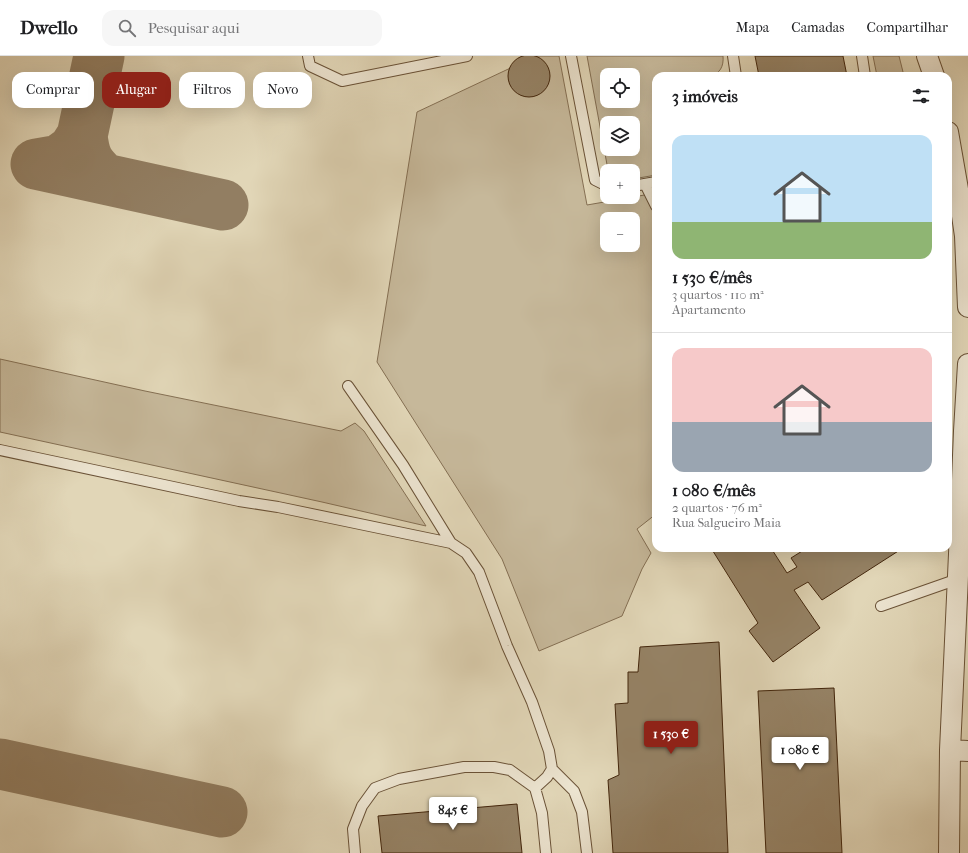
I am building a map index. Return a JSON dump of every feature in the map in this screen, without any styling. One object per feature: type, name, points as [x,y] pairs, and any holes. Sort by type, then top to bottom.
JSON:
[{"type":"street","points":[[927,56],[933,72]]},
{"type":"street","points":[[952,155],[965,236],[968,307]]},
{"type":"street","points":[[949,853],[959,751],[958,579],[964,526],[964,431],[968,364]]},
{"type":"lane","points":[[308,56],[310,66],[342,81],[467,56]]},
{"type":"lane","points":[[571,56],[595,180],[600,182]]},
{"type":"lane","points":[[733,56],[735,72]]},
{"type":"lane","points":[[862,56],[864,72]]},
{"type":"lane","points":[[640,185],[652,183]]},
{"type":"lane","points":[[645,184],[652,198]]},
{"type":"lane","points":[[348,386],[403,465],[451,543]]},
{"type":"lane","points":[[0,450],[239,501],[278,507],[451,543],[466,553],[479,572],[507,646],[532,702],[549,751],[552,769],[574,791],[582,812],[587,853]]},
{"type":"lane","points":[[881,606],[958,579]]},
{"type":"lane","points":[[355,853],[353,829],[362,806],[375,788],[399,778],[464,767],[494,767],[510,770],[535,788],[542,813],[546,853]]},
{"type":"lane","points":[[535,788],[547,777],[552,769]]},
{"type":"shaded area","points":[[536,56],[559,56],[587,205],[600,203],[600,204],[640,204],[640,196],[652,194],[652,517],[637,529],[651,553],[642,569],[622,616],[539,651],[502,559],[377,362],[417,112]]},
{"type":"shaded area","points":[[587,56],[723,56],[721,69],[718,72],[652,72],[652,176],[640,178],[640,164],[607,164],[605,156],[640,156],[640,116],[600,116],[600,127]]},
{"type":"shaded area","points":[[873,56],[899,56],[903,72],[876,72]]},
{"type":"shaded area","points":[[0,359],[145,391],[341,431],[355,423],[364,431],[426,526],[0,432]]},
{"type":"building","points":[[525,55],[533,55],[541,58],[547,64],[550,76],[547,88],[541,94],[533,97],[525,97],[517,94],[511,88],[508,80],[508,72],[511,64],[517,58]]},
{"type":"building","points":[[755,56],[843,56],[846,72],[758,72]]},
{"type":"building","points":[[714,552],[774,552],[787,573],[797,567],[791,558],[801,552],[897,552],[822,600],[808,582],[794,590],[820,628],[773,662],[749,631],[758,623]]},
{"type":"building","points":[[719,642],[728,853],[613,853],[608,780],[619,775],[615,704],[628,703],[628,672],[638,672],[640,647]]},
{"type":"building","points":[[834,688],[842,853],[766,853],[758,691]]},
{"type":"building","points":[[517,804],[522,853],[382,853],[378,816]]},
{"type":"taxiway","points":[[82,136],[99,56]]},
{"type":"taxiway","points":[[104,179],[99,174],[94,169],[88,160],[84,150],[82,136],[73,150],[59,160],[36,164],[223,205]]},
{"type":"taxiway","points":[[0,764],[222,812]]}]
